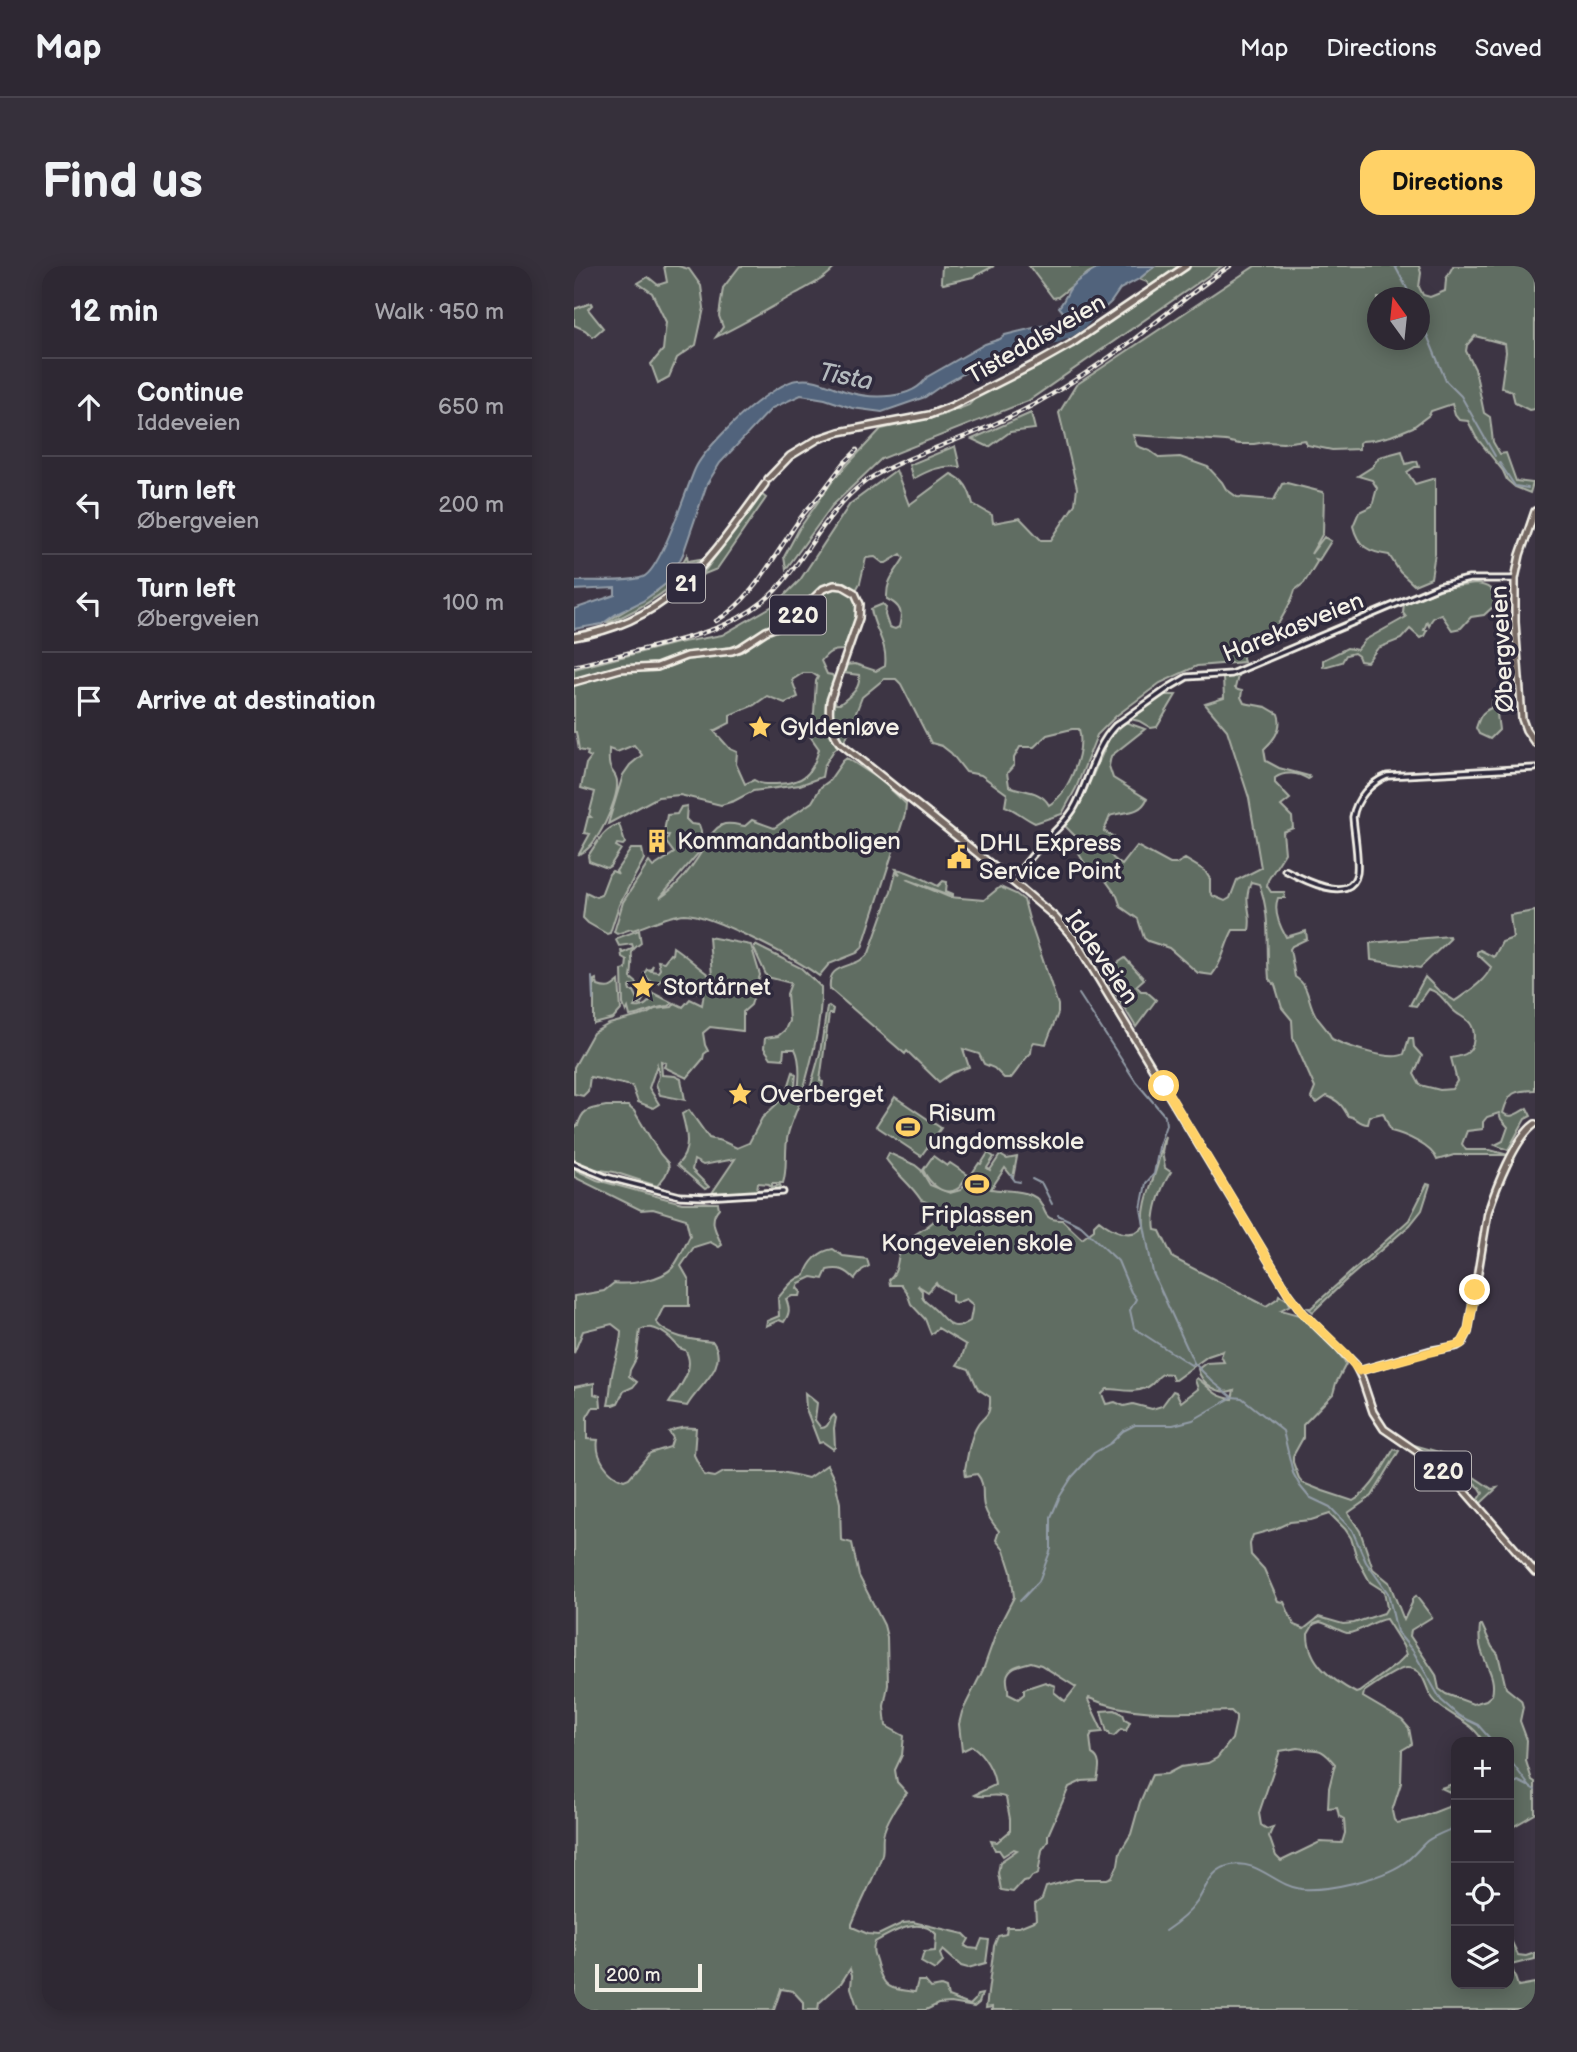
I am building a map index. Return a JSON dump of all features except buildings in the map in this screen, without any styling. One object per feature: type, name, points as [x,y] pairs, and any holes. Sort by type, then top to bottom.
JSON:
[{"type":"main road","name":"Tistedalsveien","points":[[574,637],[603,631],[630,621],[674,593],[702,567],[766,482],[790,457],[818,439],[839,432],[935,413],[1055,354],[1186,266]]},
{"type":"main road","name":"Øbergveien","points":[[1535,511],[1515,579],[1521,711],[1524,725],[1535,743]]},
{"type":"main road","name":"Iddeveien","points":[[574,682],[620,669],[657,667],[686,656],[732,651],[766,631],[789,622],[823,589],[834,585],[849,588],[858,598],[859,618],[830,701],[832,730],[846,749],[1055,917],[1080,946],[1289,1294],[1303,1313],[1346,1354],[1359,1371],[1373,1412],[1384,1429],[1457,1482],[1535,1572]]},
{"type":"main road","points":[[1359,1371],[1430,1351],[1453,1348],[1464,1341],[1468,1332],[1488,1212],[1524,1135],[1535,1124]]},
{"type":"street","name":"Harekasveien","points":[[1012,881],[1071,812],[1108,734],[1115,726],[1170,687],[1194,676],[1231,674],[1438,586],[1469,579],[1515,579]]},
{"type":"street","points":[[1285,870],[1322,887],[1340,888],[1354,880],[1357,871],[1353,817],[1355,809],[1374,782],[1387,776],[1535,768]]},
{"type":"street","points":[[574,1164],[607,1177],[680,1196],[783,1192]]},
{"type":"green space","points":[[664,266],[689,269],[701,286],[704,308],[696,345],[677,358],[669,377],[658,383],[651,364],[663,350],[666,322],[652,293],[638,283],[648,277],[658,285],[667,282]]},
{"type":"green space","points":[[740,266],[836,266],[817,282],[716,337],[723,327],[719,316],[723,288]]},
{"type":"green space","points":[[942,266],[994,266],[973,277],[943,284]]},
{"type":"green space","points":[[1029,266],[1102,266],[1053,298]]},
{"type":"green space","points":[[1155,266],[1222,266],[1028,401],[881,459],[832,506],[786,569],[784,557],[799,529],[834,479],[881,429],[940,416],[969,405],[992,388],[1075,345],[1142,299],[1149,286],[1147,282],[1139,279]]},
{"type":"green space","points":[[1255,266],[1419,266],[1419,287],[1367,287],[1367,350],[1430,350],[1430,297],[1445,291],[1446,279],[1453,266],[1535,266],[1535,409],[1529,410],[1515,403],[1512,391],[1501,387],[1505,344],[1475,336],[1467,345],[1466,351],[1475,369],[1484,413],[1490,417],[1493,442],[1500,454],[1506,453],[1516,481],[1533,483],[1530,493],[1515,487],[1507,480],[1476,437],[1468,421],[1459,420],[1455,415],[1452,404],[1431,411],[1413,427],[1391,436],[1362,441],[1359,443],[1359,449],[1332,450],[1307,445],[1305,440],[1239,444],[1133,435],[1137,446],[1160,458],[1180,457],[1208,467],[1226,489],[1237,497],[1274,500],[1282,484],[1287,483],[1322,492],[1323,533],[1311,554],[1324,537],[1331,541],[1319,560],[1315,559],[1317,562],[1304,583],[1295,590],[1269,640],[1255,642],[1247,648],[1243,655],[1244,662],[1197,666],[1160,683],[1116,716],[1097,735],[1076,788],[1062,814],[1035,823],[1005,806],[1007,794],[981,775],[966,772],[951,753],[942,746],[931,743],[901,684],[896,679],[884,679],[862,697],[845,741],[834,750],[824,766],[822,777],[800,785],[753,791],[721,805],[680,795],[658,797],[608,824],[623,775],[642,755],[634,745],[617,752],[609,749],[609,765],[617,780],[617,790],[599,834],[586,850],[579,854],[590,834],[584,833],[588,817],[591,817],[589,815],[595,792],[581,788],[586,764],[591,757],[587,755],[588,752],[579,750],[574,732],[574,669],[677,643],[722,635],[776,604],[800,580],[850,504],[896,470],[909,505],[951,474],[966,486],[973,504],[992,515],[993,523],[1020,518],[1041,540],[1051,540],[1075,504],[1077,488],[1059,413],[1076,385]],"holes":[[[901,554],[904,558],[892,577],[887,592],[887,599],[900,610],[899,627],[889,627],[885,615],[886,607],[883,604],[871,609],[883,643],[885,666],[876,671],[855,664],[845,665],[843,673],[859,675],[859,680],[854,692],[840,704],[836,704],[836,683],[832,675],[827,674],[821,661],[830,652],[843,650],[857,614],[855,592],[866,558],[875,557],[886,563]],[[803,673],[812,673],[818,677],[814,713],[808,733],[819,749],[810,771],[794,782],[767,784],[754,780],[745,784],[736,764],[737,752],[730,749],[714,731],[730,723],[730,715],[767,696],[785,703],[798,697],[792,680]],[[1079,729],[1080,749],[1069,782],[1056,799],[1049,805],[1037,794],[1009,786],[1007,773],[1014,765],[1014,758],[1020,747],[1034,747],[1047,735]]]},
{"type":"green space","points":[[591,303],[588,309],[603,328],[593,337],[574,325],[574,309]]},
{"type":"green space","points":[[1031,413],[1035,429],[1010,432],[989,447],[972,439]]},
{"type":"green space","points":[[955,446],[960,467],[935,469],[913,479],[909,465]]},
{"type":"green space","points":[[1402,451],[1406,464],[1417,461],[1419,467],[1407,472],[1415,484],[1435,478],[1435,553],[1431,578],[1414,585],[1400,572],[1389,555],[1370,550],[1361,544],[1353,526],[1359,512],[1372,506],[1377,488],[1372,480],[1358,476],[1372,467],[1379,457]]},
{"type":"green space","points":[[761,494],[766,498],[717,569],[702,575]]},
{"type":"green space","points":[[687,555],[688,561],[700,559],[670,588],[636,610],[606,622],[674,578]]},
{"type":"green space","points":[[1475,584],[1490,589],[1496,604],[1484,615],[1471,617],[1461,628],[1452,630],[1441,614],[1433,618],[1429,626],[1427,622],[1424,636],[1420,638],[1410,629],[1401,639],[1378,648],[1367,662],[1360,661],[1354,653],[1346,655],[1342,662],[1323,666],[1323,660],[1347,648],[1357,650],[1365,640],[1406,617],[1403,613],[1404,603],[1445,588]]},
{"type":"green space","points":[[1238,676],[1235,688],[1242,691],[1244,703],[1266,707],[1278,714],[1277,733],[1264,749],[1266,761],[1310,778],[1283,774],[1275,778],[1275,783],[1290,799],[1281,806],[1292,817],[1293,828],[1283,832],[1285,853],[1267,886],[1271,892],[1284,892],[1285,898],[1278,898],[1276,913],[1286,937],[1306,931],[1307,939],[1290,949],[1295,977],[1306,989],[1316,1016],[1332,1039],[1368,1052],[1398,1056],[1404,1054],[1409,1038],[1413,1038],[1414,1047],[1422,1056],[1414,1074],[1420,1085],[1440,1090],[1452,1089],[1457,1081],[1451,1058],[1464,1055],[1472,1047],[1472,1026],[1432,990],[1428,989],[1416,1006],[1410,1005],[1425,977],[1455,1001],[1470,990],[1485,977],[1491,967],[1477,952],[1480,950],[1494,957],[1502,942],[1513,938],[1510,915],[1535,911],[1535,1090],[1510,1096],[1503,1113],[1512,1116],[1527,1108],[1531,1116],[1525,1119],[1508,1150],[1495,1145],[1503,1141],[1508,1127],[1499,1113],[1487,1117],[1483,1122],[1483,1129],[1467,1131],[1462,1144],[1466,1150],[1490,1150],[1508,1155],[1454,1155],[1437,1160],[1424,1145],[1391,1131],[1383,1113],[1370,1116],[1368,1124],[1365,1124],[1348,1116],[1340,1104],[1327,1096],[1317,1103],[1311,1098],[1315,1088],[1293,1038],[1292,1020],[1282,1008],[1275,985],[1269,979],[1267,919],[1259,884],[1251,882],[1248,890],[1249,930],[1233,930],[1212,975],[1198,973],[1169,948],[1144,938],[1138,919],[1121,907],[1117,896],[1098,870],[1088,869],[1079,854],[1078,839],[1065,826],[1080,804],[1109,739],[1125,722],[1145,729],[1111,756],[1109,766],[1113,778],[1147,799],[1136,810],[1110,816],[1104,831],[1114,837],[1108,850],[1113,858],[1122,865],[1137,846],[1170,864],[1185,859],[1205,871],[1210,879],[1210,892],[1225,901],[1230,898],[1237,880],[1261,868],[1249,798],[1227,730],[1205,704],[1224,698],[1223,678]]},
{"type":"green space","points":[[1496,694],[1501,694],[1502,700],[1497,710],[1499,730],[1490,739],[1479,734],[1476,728],[1479,719],[1491,708]]},
{"type":"green space","points":[[1163,695],[1176,695],[1157,727],[1151,728],[1130,719]]},
{"type":"green space","points":[[847,758],[882,781],[906,804],[862,948],[857,953],[829,964],[819,976],[754,939],[697,916],[679,915],[633,930],[617,934],[614,932],[623,902],[649,862],[653,867],[674,853],[666,842],[669,835],[664,832],[667,815],[677,814],[681,807],[687,806],[686,819],[691,824],[699,825],[701,831],[701,850],[660,898],[683,877],[718,827],[727,824],[745,826],[752,820],[774,828],[812,802],[821,787]]},
{"type":"green space","points":[[619,824],[625,843],[617,844],[621,849],[610,866],[607,868],[589,861],[588,856],[601,837]]},
{"type":"green space","points":[[631,849],[642,849],[644,859],[619,905],[610,933],[607,934],[583,918],[586,892],[596,897],[601,895],[609,874],[612,871],[617,873]]},
{"type":"green space","points":[[896,869],[938,886],[943,881],[947,882],[946,891],[953,896],[906,879],[949,897],[984,900],[1000,887],[1024,900],[1058,1005],[1058,1013],[1046,1044],[1034,1042],[1031,1053],[1011,1078],[1004,1078],[994,1068],[984,1064],[979,1054],[963,1049],[969,1067],[952,1073],[939,1082],[907,1051],[905,1054],[830,989],[830,980],[837,970],[863,959],[869,953],[896,872],[900,874]]},
{"type":"green space","points":[[639,930],[641,943],[632,954],[631,978],[637,983],[629,988],[638,999],[642,994],[646,994],[640,1005],[636,1004],[634,1007],[646,1004],[653,993],[673,1003],[630,1016],[628,1008],[626,1012],[623,1004],[622,970],[626,969],[627,960],[622,957],[621,950],[623,953],[633,947],[632,944],[619,946],[616,940]]},
{"type":"green space","points":[[1449,936],[1450,939],[1420,968],[1371,960],[1370,943]]},
{"type":"green space","points":[[709,937],[751,945],[760,975],[751,1005],[743,1012],[743,1031],[710,1027],[703,1033],[708,1051],[687,1078],[664,1067],[666,1063],[661,1061],[662,1075],[681,1079],[685,1100],[660,1095],[656,1084],[659,1076],[657,1065],[649,1088],[659,1104],[653,1108],[638,1102],[632,1086],[590,1077],[588,1091],[583,1096],[574,1094],[574,1067],[593,1033],[609,1024],[647,1014],[655,1009],[672,1007],[675,1003],[683,1007],[690,999],[702,1005],[704,993],[696,992],[679,975],[669,975],[658,983],[650,981],[644,974],[653,965],[651,971],[658,972],[658,961],[664,962],[672,955],[673,947],[712,977]]},
{"type":"green space","points":[[755,945],[801,968],[821,987],[818,1029],[805,1085],[788,1134],[783,1183],[772,1183],[772,1187],[758,1183],[757,1190],[775,1191],[712,1193],[735,1159],[703,1165],[694,1160],[692,1170],[709,1187],[705,1189],[677,1165],[685,1154],[686,1147],[687,1134],[682,1114],[689,1110],[709,1138],[737,1148],[749,1143],[762,1118],[783,1098],[793,1072],[796,1074],[794,1100],[798,1089],[799,1067],[795,1049],[784,1049],[783,1059],[771,1058],[764,1048],[765,1038],[778,1036],[789,1021],[787,994],[791,983],[767,977],[754,949]]},
{"type":"green space","points":[[1125,958],[1144,979],[1136,986],[1156,1000],[1136,1027],[1103,973]]},
{"type":"green space","points":[[596,979],[598,986],[605,988],[619,981],[621,1010],[613,1019],[594,1024],[594,980]]},
{"type":"green space","points":[[829,1006],[833,1009],[832,1014],[829,1014],[820,1081],[823,1082],[822,1088],[820,1096],[812,1100],[808,1096]]},
{"type":"green space","name":"Risum ungdomsskole","points":[[895,1097],[941,1128],[921,1156],[876,1126]]},
{"type":"green space","points":[[606,1106],[628,1106],[634,1111],[668,1163],[669,1168],[657,1186],[614,1172],[593,1169],[574,1160],[574,1128],[585,1112]]},
{"type":"green space","points":[[1165,1136],[1162,1152],[1165,1168],[1171,1172],[1158,1200],[1154,1223],[1155,1230],[1160,1231],[1173,1258],[1266,1306],[1279,1295],[1288,1300],[1290,1305],[1281,1310],[1299,1315],[1332,1346],[1346,1364],[1333,1394],[1303,1425],[1303,1438],[1293,1456],[1293,1462],[1303,1483],[1353,1501],[1371,1485],[1394,1449],[1399,1451],[1372,1496],[1348,1513],[1360,1531],[1373,1569],[1389,1582],[1404,1620],[1412,1599],[1416,1596],[1432,1617],[1411,1630],[1410,1636],[1436,1675],[1439,1689],[1473,1704],[1492,1695],[1492,1679],[1480,1644],[1482,1625],[1498,1654],[1506,1688],[1521,1700],[1523,1707],[1520,1721],[1527,1740],[1526,1761],[1535,1782],[1535,1814],[1514,1826],[1514,1737],[1480,1737],[1471,1727],[1439,1705],[1416,1670],[1407,1668],[1392,1674],[1364,1692],[1363,1697],[1402,1720],[1409,1728],[1412,1744],[1402,1750],[1401,1783],[1392,1811],[1394,1820],[1397,1823],[1417,1819],[1448,1807],[1451,1800],[1451,1989],[1514,1989],[1514,1974],[1518,1986],[1535,1983],[1535,2010],[986,2008],[994,1946],[998,1936],[1006,1934],[1007,1927],[1019,1927],[1036,1920],[1035,1904],[1042,1899],[1046,1887],[1075,1879],[1112,1877],[1152,1775],[1167,1774],[1180,1767],[1208,1763],[1217,1758],[1232,1739],[1236,1716],[1231,1711],[1141,1711],[1089,1698],[1103,1732],[1092,1733],[1090,1737],[1092,1754],[1099,1762],[1097,1780],[1082,1781],[1069,1787],[1042,1850],[1038,1874],[1023,1881],[1013,1892],[1001,1890],[998,1873],[1000,1862],[1017,1850],[1014,1849],[1003,1856],[999,1850],[995,1850],[991,1841],[997,1842],[1010,1831],[1006,1798],[974,1795],[995,1785],[993,1774],[988,1763],[972,1746],[962,1751],[959,1724],[998,1628],[1014,1597],[1011,1572],[1004,1550],[996,1540],[999,1531],[984,1506],[981,1482],[977,1474],[966,1476],[965,1469],[972,1438],[988,1413],[990,1397],[978,1389],[969,1369],[957,1365],[966,1345],[938,1328],[931,1334],[925,1319],[911,1304],[901,1285],[890,1285],[889,1280],[897,1266],[901,1249],[940,1214],[929,1203],[921,1200],[886,1159],[889,1153],[915,1165],[930,1185],[950,1193],[961,1190],[988,1153],[994,1157],[987,1168],[990,1170],[1000,1155],[1007,1159],[1017,1157],[1013,1178],[1005,1168],[991,1189],[1016,1191],[1037,1198],[1049,1218],[1062,1220],[1082,1239],[1094,1230],[1094,1225],[1099,1220],[1115,1230],[1127,1233],[1133,1233],[1144,1226],[1145,1205]],"holes":[[[936,1283],[952,1294],[952,1301],[956,1303],[966,1299],[973,1305],[970,1321],[953,1326],[925,1301],[917,1285],[928,1292]],[[1223,1351],[1221,1356],[1224,1362],[1206,1363],[1198,1369],[1200,1374],[1207,1384],[1217,1390],[1234,1390],[1232,1399],[1217,1394],[1197,1378],[1195,1380],[1198,1389],[1181,1402],[1173,1391],[1162,1406],[1152,1409],[1133,1404],[1124,1406],[1115,1402],[1106,1404],[1102,1394],[1107,1389],[1143,1389],[1166,1373],[1171,1374],[1175,1380],[1208,1356]],[[1330,1514],[1345,1529],[1370,1582],[1384,1591],[1387,1608],[1384,1613],[1354,1623],[1343,1624],[1319,1617],[1304,1629],[1294,1625],[1284,1602],[1278,1601],[1264,1569],[1251,1555],[1250,1544],[1253,1535],[1290,1522],[1311,1520]],[[1386,1619],[1406,1655],[1359,1692],[1356,1693],[1330,1676],[1312,1654],[1308,1634],[1314,1624],[1320,1622],[1347,1633]],[[1031,1662],[1041,1665],[1076,1687],[1065,1701],[1054,1692],[1055,1686],[1045,1682],[1024,1689],[1024,1694],[1018,1699],[1008,1694],[1008,1673],[1013,1668]],[[1298,1748],[1318,1750],[1335,1764],[1329,1788],[1328,1808],[1337,1807],[1339,1816],[1344,1819],[1345,1833],[1342,1843],[1320,1842],[1281,1861],[1276,1856],[1269,1836],[1273,1827],[1267,1829],[1261,1825],[1259,1813],[1280,1751]]]},
{"type":"green space","points":[[933,1156],[947,1166],[950,1163],[968,1175],[959,1188],[952,1191],[941,1190],[928,1179],[923,1170]]},
{"type":"green space","points":[[574,1169],[597,1180],[682,1203],[718,1203],[714,1222],[722,1245],[719,1247],[710,1242],[694,1247],[681,1266],[689,1280],[689,1306],[664,1306],[656,1322],[674,1335],[713,1342],[717,1351],[715,1368],[687,1406],[669,1403],[688,1371],[688,1357],[685,1350],[656,1329],[640,1330],[636,1359],[629,1376],[637,1382],[624,1391],[618,1403],[613,1405],[608,1405],[621,1331],[612,1324],[583,1331],[574,1353],[574,1296],[604,1291],[614,1283],[645,1281],[668,1272],[678,1260],[690,1236],[686,1219],[653,1209],[641,1210],[574,1177]]},
{"type":"green space","points":[[1427,1184],[1430,1185],[1422,1210],[1410,1225],[1313,1312],[1308,1308],[1409,1220]]},
{"type":"green space","points":[[833,1249],[843,1256],[867,1259],[869,1266],[855,1279],[849,1273],[832,1269],[827,1270],[823,1279],[812,1277],[799,1283],[797,1288],[801,1292],[800,1296],[786,1299],[789,1311],[784,1322],[779,1320],[766,1326],[767,1321],[779,1316],[778,1298],[787,1287],[805,1275],[819,1255]]},
{"type":"green space","points":[[594,1383],[594,1394],[600,1396],[601,1407],[593,1407],[587,1417],[587,1439],[598,1440],[601,1459],[618,1478],[629,1478],[650,1453],[670,1447],[673,1438],[669,1432],[682,1428],[696,1428],[694,1455],[704,1475],[715,1477],[724,1472],[782,1472],[808,1478],[827,1465],[835,1481],[840,1503],[841,1540],[852,1543],[859,1576],[884,1625],[887,1637],[888,1685],[884,1706],[886,1726],[904,1736],[902,1755],[895,1770],[897,1782],[907,1793],[886,1825],[881,1858],[852,1927],[878,1935],[903,1923],[913,1922],[964,1934],[969,1939],[965,1946],[969,1948],[978,1949],[982,1939],[989,1940],[986,1963],[968,1968],[961,1966],[943,1950],[940,1954],[943,1962],[935,1970],[921,1962],[924,1952],[935,1951],[936,1934],[922,1926],[897,1930],[874,1945],[879,1972],[889,1986],[915,1992],[918,1981],[925,1981],[931,1988],[946,1988],[948,1997],[970,2005],[977,1995],[982,1994],[979,2003],[974,2007],[951,2003],[938,2004],[926,2010],[861,2010],[858,2009],[851,1988],[850,1969],[841,1983],[819,2003],[818,2010],[803,2010],[803,2002],[793,1991],[781,1989],[774,2010],[574,2010],[574,1387]]},
{"type":"green space","points":[[805,1393],[817,1403],[815,1420],[821,1428],[826,1427],[834,1415],[836,1418],[833,1449],[823,1442],[819,1443],[806,1409]]},
{"type":"green space","points":[[1414,1445],[1449,1455],[1474,1477],[1492,1489],[1497,1488],[1480,1504],[1478,1501],[1483,1493],[1480,1488],[1449,1461],[1444,1459],[1441,1464]]},
{"type":"green space","points":[[1115,1710],[1130,1722],[1126,1731],[1121,1729],[1114,1736],[1107,1732],[1101,1711]]},
{"type":"green space","points":[[1451,1785],[1451,1793],[1441,1788]]},
{"type":"green space","points":[[1514,1947],[1518,1955],[1535,1953],[1535,1959],[1514,1964]]},
{"type":"water","name":"Tista","points":[[1102,266],[1155,266],[1120,289],[1096,316],[1090,315],[1077,325],[1049,335],[1041,348],[1004,351],[925,397],[882,412],[852,408],[801,395],[772,408],[720,463],[707,484],[683,554],[667,583],[643,601],[602,624],[574,629],[574,609],[615,595],[615,588],[574,590],[574,581],[628,580],[643,577],[650,571],[665,545],[699,461],[732,424],[776,389],[804,379],[868,396],[902,394],[921,385],[927,377],[1005,335],[1049,324],[1059,328],[1066,323],[1067,316],[1062,315],[1064,313],[1059,307],[1070,288],[1082,277]]},
{"type":"waterway","points":[[1395,266],[1406,287]]},
{"type":"waterway","points":[[1039,344],[1049,343],[1072,333],[1086,323],[1095,309]]},
{"type":"waterway","points":[[1430,342],[1446,381],[1461,396],[1495,456]]},
{"type":"waterway","points":[[1499,462],[1515,486],[1528,488]]},
{"type":"waterway","points":[[592,977],[593,1000]]},
{"type":"waterway","points":[[1079,994],[1136,1082],[1165,1116],[1166,1125],[1154,1174],[1146,1183],[1141,1209],[1153,1273],[1194,1363],[1232,1397],[1242,1398],[1283,1431],[1293,1473],[1300,1486],[1309,1497],[1330,1507],[1352,1530],[1366,1562],[1388,1593],[1397,1632],[1413,1651],[1441,1700],[1459,1716],[1478,1725],[1489,1737]]},
{"type":"waterway","points":[[1011,1175],[1015,1181],[1020,1182]]},
{"type":"waterway","points":[[1032,1179],[1042,1184],[1052,1204]]},
{"type":"waterway","points":[[1058,1215],[1081,1226],[1118,1261],[1136,1299],[1130,1310],[1134,1328],[1191,1365],[1194,1363]]},
{"type":"waterway","points":[[1020,1601],[1039,1581],[1051,1549],[1051,1517],[1060,1496],[1072,1477],[1094,1453],[1135,1425],[1173,1425],[1193,1420],[1231,1398]]},
{"type":"waterway","points":[[1514,1766],[1535,1790]]},
{"type":"waterway","points":[[1514,1785],[1518,1781],[1528,1786]]},
{"type":"waterway","points":[[1165,1931],[1190,1911],[1214,1875],[1224,1867],[1240,1864],[1249,1866],[1301,1889],[1340,1886],[1394,1869],[1407,1861],[1430,1839],[1451,1829]]},
{"type":"railway","points":[[574,666],[691,637],[725,625],[755,608],[782,583],[831,516],[866,481],[899,463],[1023,411],[1048,397],[1121,349],[1230,266]]},
{"type":"railway","points":[[816,500],[857,450]]},
{"type":"railway","points":[[716,621],[752,590],[800,519],[822,493]]},
{"type":"place","name":"Gyldenløve","points":[[760,727]]},
{"type":"place","name":"Kommandantboligen","points":[[657,841]]},
{"type":"place","name":"DHL Express Service Point","points":[[959,857]]},
{"type":"place","name":"Stortårnet","points":[[643,987]]},
{"type":"place","name":"Overberget","points":[[740,1094]]},
{"type":"place","name":"Risum ungdomsskole","points":[[908,1127]]},
{"type":"place","name":"Friplassen Kongeveien skole","points":[[977,1184]]},
{"type":"route","points":[[1164,1086],[1289,1294],[1303,1313],[1351,1359],[1359,1371],[1461,1344],[1468,1332],[1475,1290]]}]
